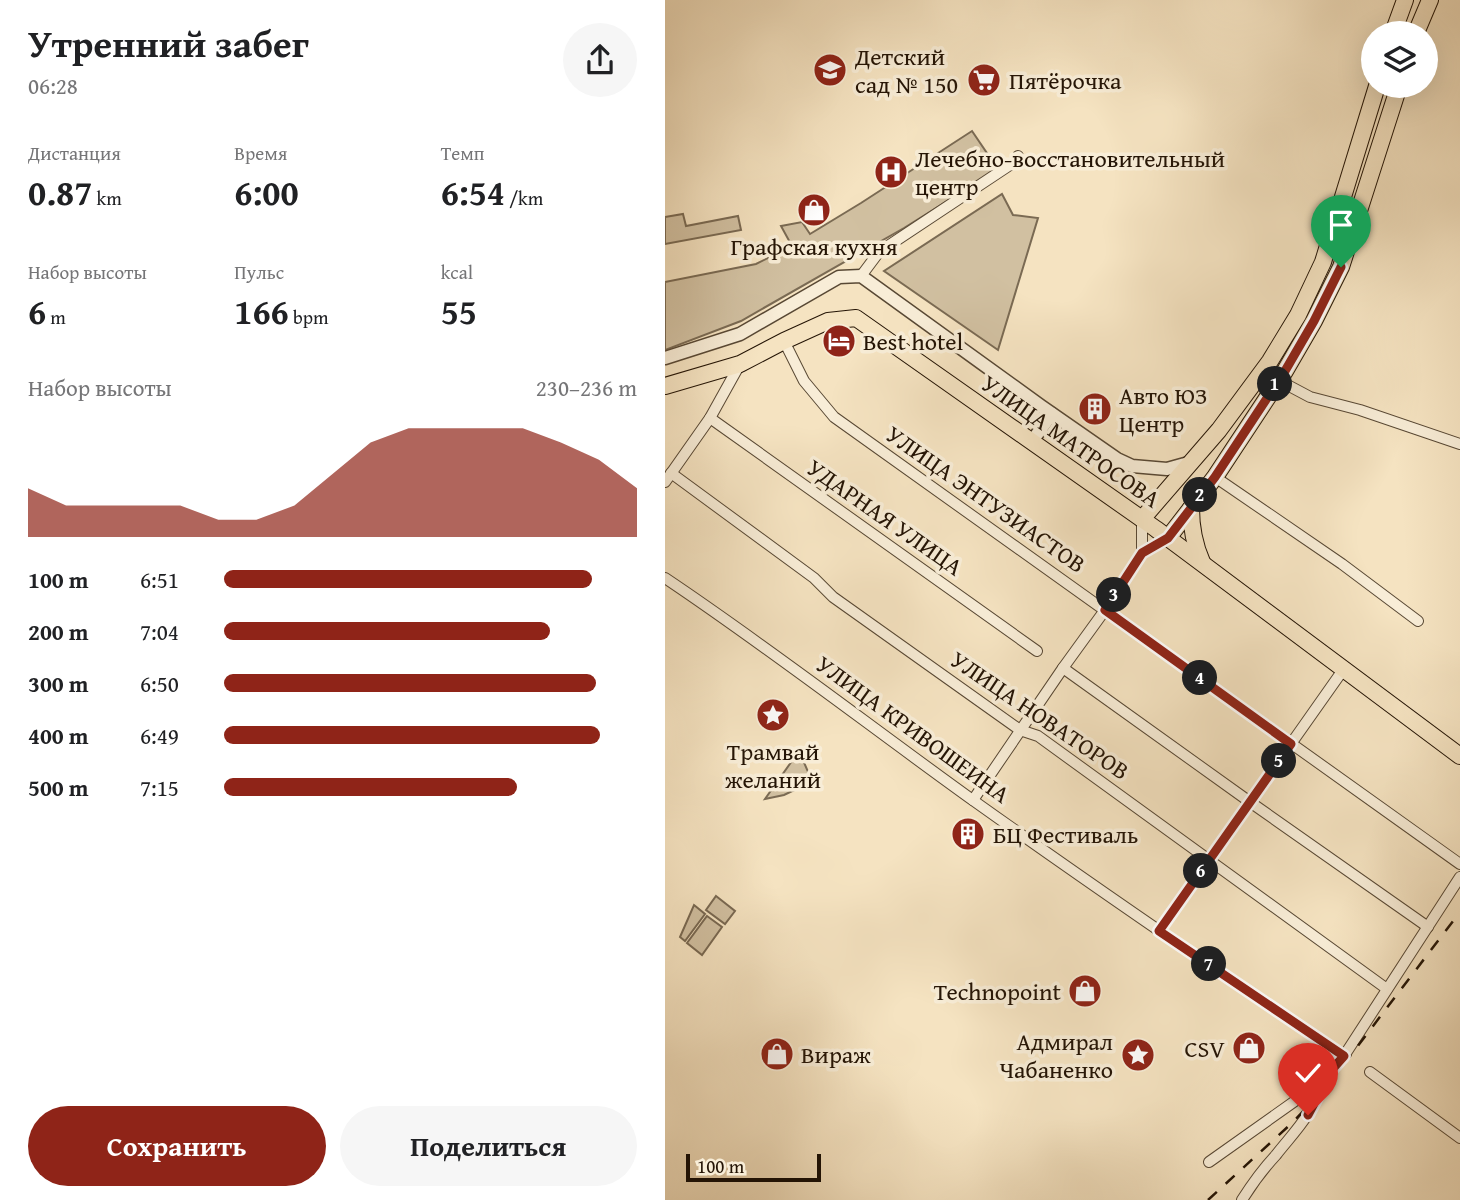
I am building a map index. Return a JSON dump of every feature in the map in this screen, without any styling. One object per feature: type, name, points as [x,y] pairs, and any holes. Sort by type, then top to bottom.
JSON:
[{"type":"main road","points":[[1397,21],[1405,0]]},
{"type":"main road","points":[[1421,21],[1430,0]]},
{"type":"main road","points":[[1142,519],[1219,430],[1270,360],[1298,315],[1323,262],[1373,98]]},
{"type":"main road","points":[[1168,538],[1215,477],[1314,321],[1341,267],[1395,98]]},
{"type":"main road","name":"УЛИЦА МАТРОСОВА","points":[[784,341],[828,321],[856,318],[1142,519],[1460,756]]},
{"type":"main road","points":[[665,386],[740,364],[784,341]]},
{"type":"main road","points":[[1191,508],[1191,527],[1203,564]]},
{"type":"street","points":[[861,276],[879,252],[1016,161],[1018,156]]},
{"type":"street","points":[[665,358],[740,334],[839,277],[861,276],[1117,458],[1132,466],[1167,469],[1193,461]]},
{"type":"street","name":"УЛИЦА ЭНТУЗИАСТОВ","points":[[784,341],[804,381],[834,417],[1460,864]]},
{"type":"street","points":[[668,478],[710,418],[740,364]]},
{"type":"street","points":[[1278,380],[1310,397],[1360,410],[1460,444]]},
{"type":"street","points":[[1032,441],[1052,414]]},
{"type":"street","name":"УДАРНАЯ УЛИЦА","points":[[710,418],[1037,651]]},
{"type":"street","points":[[1215,477],[1342,564],[1418,621]]},
{"type":"street","name":"УЛИЦА НОВАТОРОВ","points":[[668,478],[814,578],[833,597],[1020,730],[1038,736],[1387,989]]},
{"type":"street","points":[[1142,519],[1142,553]]},
{"type":"street","points":[[973,800],[1142,553],[1168,538]]},
{"type":"street","name":"УЛИЦА КРИВОШЕИНА","points":[[665,578],[1159,931],[1344,1056]]},
{"type":"street","points":[[1063,668],[1427,927]]},
{"type":"street","points":[[1159,931],[1343,670]]},
{"type":"street","points":[[1209,1162],[1319,1084],[1344,1056],[1460,877]]},
{"type":"street","points":[[1370,1072],[1460,1138]]},
{"type":"street","points":[[1242,1200],[1308,1115],[1318,1096],[1319,1084]]},
{"type":"shaded area","points":[[972,131],[995,165],[992,173],[904,228],[741,321],[665,350],[665,282],[756,264],[792,246],[781,226],[802,222],[810,234]]},
{"type":"shaded area","points":[[1002,194],[1013,215],[1038,218],[998,350],[884,271]]},
{"type":"shaded area","points":[[683,214],[686,226],[738,216],[741,230],[665,244],[665,217]]},
{"type":"shaded area","points":[[799,751],[809,774],[805,785],[784,795],[765,799]]},
{"type":"shaded area","points":[[716,896],[735,911],[725,924],[706,910]]},
{"type":"shaded area","points":[[694,905],[705,914],[685,941],[680,937]]},
{"type":"shaded area","points":[[707,916],[722,927],[702,955],[687,943]]},
{"type":"railway","points":[[1208,1200],[1293,1122],[1328,1085],[1460,912]]},
{"type":"place","name":"Детский сад № 150","points":[[830,70]]},
{"type":"place","name":"Пятёрочка","points":[[984,80]]},
{"type":"place","name":"Лечебно-восстановительный центр","points":[[891,172]]},
{"type":"place","name":"Графская кухня","points":[[814,210]]},
{"type":"place","name":"Best hotel","points":[[839,341]]},
{"type":"place","name":"Авто ЮЗ Центр","points":[[1095,409]]},
{"type":"place","name":"Трамвай желаний","points":[[773,715]]},
{"type":"place","name":"БЦ Фестиваль","points":[[968,834]]},
{"type":"place","name":"Technopoint","points":[[1085,991]]},
{"type":"place","name":"CSV","points":[[1249,1048]]},
{"type":"place","name":"Вираж","points":[[777,1054]]},
{"type":"place","name":"Адмирал Чабаненко","points":[[1138,1055]]},
{"type":"route","points":[[1308,1115],[1318,1096],[1319,1084],[1344,1056],[1159,931],[1291,744],[1105,610],[1142,553],[1168,538],[1215,477],[1285,371],[1341,267]]}]
